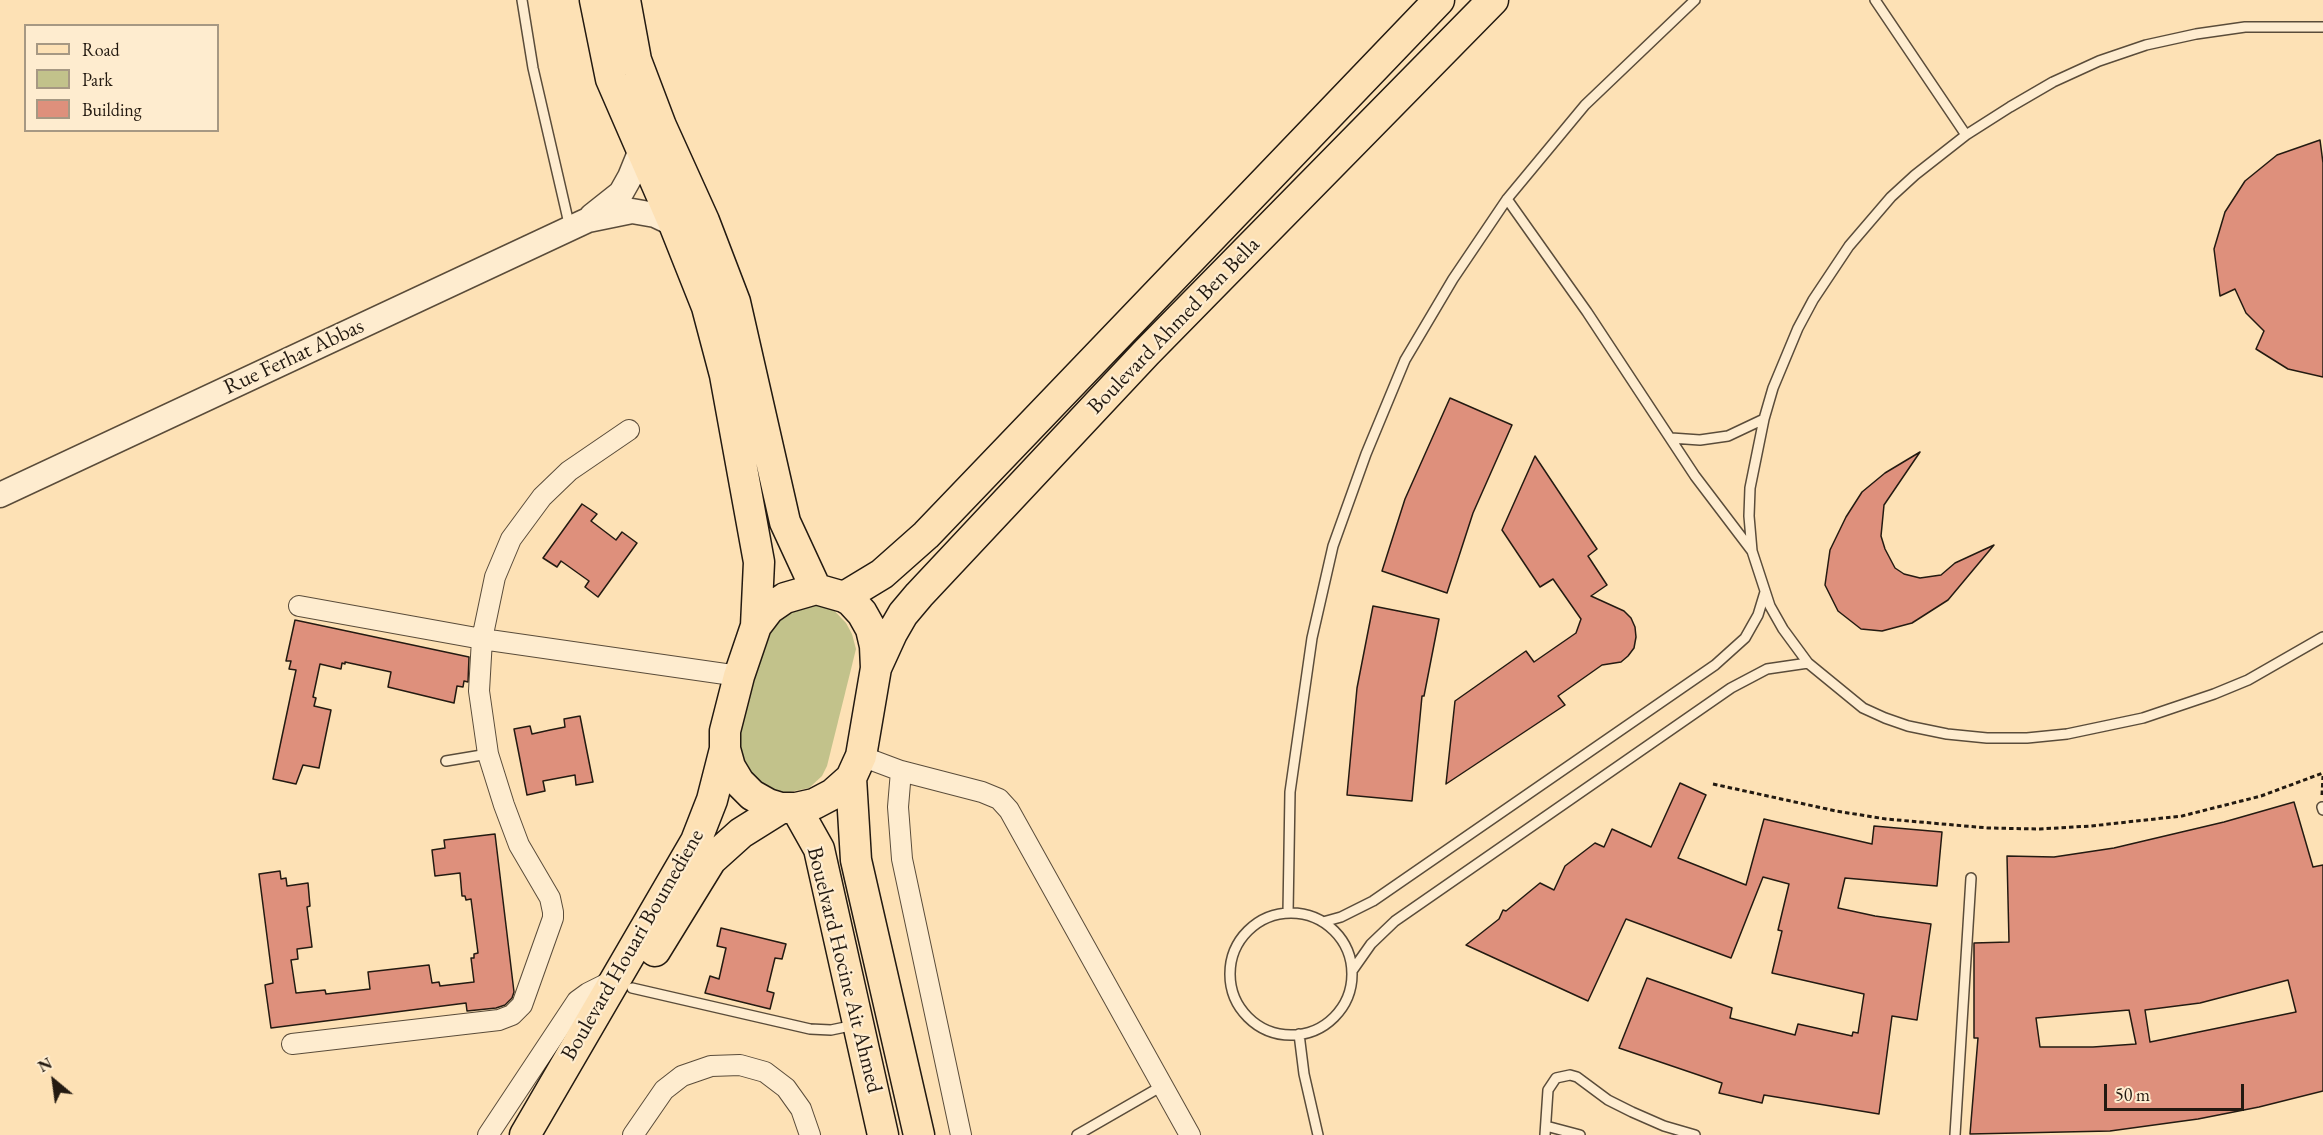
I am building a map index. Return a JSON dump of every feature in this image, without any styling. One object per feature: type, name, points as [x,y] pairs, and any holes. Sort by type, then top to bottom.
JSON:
[{"type":"main road","points":[[595,0],[611,78],[707,307],[725,375],[759,562],[756,626],[725,731],[725,749],[730,767],[739,782],[752,795],[768,804],[789,808],[814,804],[833,794],[856,767]]},
{"type":"main road","points":[[625,0],[636,60],[661,126],[704,221],[735,302],[785,522],[816,589]]},
{"type":"main road","name":"Boulevard Ahmed Ben Bella","points":[[844,597],[882,574],[926,535],[1439,0]]},
{"type":"main road","name":"Boulevard Ahmed Ben Bella","points":[[876,668],[892,633],[918,595],[1146,353],[1493,0]]},
{"type":"main road","points":[[756,626],[769,609],[785,598],[816,589],[851,601],[862,613],[871,630],[875,646],[876,668],[856,767],[855,860],[919,1135]]},
{"type":"main road","name":"Boulevard Houari Boumediene","points":[[548,1135],[696,841],[712,800],[725,749]]},
{"type":"main road","name":"Boulevard Houari Boumediene","points":[[525,1135],[622,985],[711,860],[741,833],[789,808]]},
{"type":"main road","name":"Bouelvard Hocine Ait Ahmed","points":[[789,808],[819,849],[883,1135]]},
{"type":"street","name":"Rue Ferhat Abbas","points":[[0,495],[579,224],[621,193],[641,150]]},
{"type":"street","name":"Rue Ferhat Abbas","points":[[579,224],[633,211],[655,215],[674,224]]},
{"type":"street","points":[[292,1044],[499,1020],[512,1015],[522,1005],[553,918],[553,912],[550,898],[519,844],[488,754],[479,691],[482,639],[495,577],[512,539],[542,496],[569,471],[628,430]]},
{"type":"street","points":[[299,606],[482,639],[740,676]]},
{"type":"street","points":[[856,767],[901,771],[982,792],[999,799],[1009,810],[1190,1135]]},
{"type":"street","points":[[901,771],[898,807],[902,859],[961,1135]]},
{"type":"street","points":[[488,1135],[577,1001],[588,993],[622,985]]},
{"type":"street","points":[[633,1135],[664,1089],[682,1076],[711,1066],[740,1065],[765,1072],[786,1088],[801,1109],[810,1135]]},
{"type":"lane","points":[[522,0],[532,68],[579,224]]},
{"type":"lane","points":[[1288,913],[1287,858],[1291,781],[1312,638],[1333,546],[1366,454],[1405,360],[1453,279],[1507,199],[1585,105],[1695,0]]},
{"type":"lane","points":[[1875,0],[1966,135]]},
{"type":"lane","points":[[2323,27],[2245,27],[2196,34],[2146,45],[2099,61],[2053,82],[1966,135],[1931,161],[1891,197],[1856,237],[1813,300],[1785,358],[1764,419],[1750,488],[1749,516],[1752,551],[1770,606],[1783,629],[1808,663],[1863,708],[1908,726],[1947,734],[1987,738],[2027,738],[2067,734],[2143,718],[2179,707],[2248,680],[2323,637]]},
{"type":"lane","points":[[1507,199],[1587,312],[1700,483],[1752,551]]},
{"type":"lane","points":[[1671,438],[1700,440],[1728,436],[1764,419]]},
{"type":"lane","points":[[1323,922],[1341,917],[1373,901],[1721,661],[1736,648],[1752,627],[1766,589]]},
{"type":"lane","points":[[1352,971],[1371,944],[1395,921],[1731,688],[1767,669],[1808,663]]},
{"type":"lane","points":[[446,761],[488,754]]},
{"type":"lane","points":[[1955,1135],[1971,878]]},
{"type":"lane","points":[[1288,913],[1300,914],[1323,922],[1340,939],[1350,960],[1352,971],[1348,994],[1337,1013],[1320,1027],[1299,1034],[1274,1033],[1252,1022],[1237,1003],[1230,980],[1233,955],[1244,934],[1264,919],[1288,913]]},
{"type":"lane","points":[[622,985],[810,1029],[831,1030],[859,1024]]},
{"type":"lane","points":[[1299,1034],[1304,1074],[1318,1135]]},
{"type":"lane","points":[[1580,1135],[1545,1130],[1548,1090],[1551,1083],[1563,1075],[1577,1077],[1595,1092],[1632,1112],[1695,1135]]},
{"type":"lane","points":[[1077,1135],[1162,1086]]},
{"type":"path","points":[[1713,784],[1836,811],[1887,819],[1937,825],[2040,829],[2182,816],[2261,796],[2323,774],[2322,809]]},
{"type":"green space","points":[[828,604],[846,623],[856,649],[827,766],[822,776],[809,788],[780,794],[755,783],[737,750],[755,637],[788,605]]},
{"type":"building","points":[[2320,140],[2323,163],[2323,377],[2288,369],[2256,349],[2264,331],[2246,313],[2235,289],[2220,296],[2214,249],[2225,212],[2245,181],[2277,155]]},
{"type":"building","points":[[1450,398],[1512,425],[1473,513],[1447,593],[1382,571],[1405,499]]},
{"type":"building","points":[[1920,452],[1884,505],[1881,536],[1895,568],[1904,574],[1920,578],[1941,575],[1955,563],[1994,545],[1948,600],[1912,623],[1882,631],[1861,629],[1838,611],[1825,585],[1830,550],[1846,517],[1862,492],[1885,473]]},
{"type":"building","points":[[1535,456],[1597,549],[1588,556],[1607,585],[1591,596],[1624,611],[1631,618],[1636,637],[1634,648],[1621,662],[1602,665],[1558,696],[1565,705],[1446,784],[1455,701],[1526,651],[1534,662],[1576,633],[1581,619],[1553,579],[1540,587],[1502,530]]},
{"type":"building","points":[[582,504],[597,514],[591,521],[616,540],[622,532],[637,543],[598,597],[585,587],[589,581],[561,561],[557,567],[543,558]]},
{"type":"building","points":[[1373,606],[1439,619],[1424,696],[1422,696],[1412,801],[1347,795],[1357,688]]},
{"type":"building","points":[[295,620],[469,657],[468,682],[464,681],[463,687],[457,686],[454,703],[388,687],[391,672],[345,662],[345,664],[342,663],[341,669],[320,664],[313,697],[316,698],[314,706],[331,710],[319,768],[303,765],[296,784],[273,779],[296,670],[289,669],[291,661],[286,661]]},
{"type":"building","points":[[580,716],[593,782],[576,785],[575,775],[543,781],[545,791],[527,795],[514,729],[530,726],[532,734],[565,727],[564,719]]},
{"type":"building","points":[[1680,783],[1706,795],[1678,858],[1746,885],[1764,819],[1872,844],[1874,826],[1942,832],[1937,886],[1845,878],[1838,908],[1931,924],[1917,1020],[1892,1016],[1879,1114],[1764,1095],[1762,1103],[1719,1093],[1722,1083],[1619,1048],[1647,978],[1732,1008],[1730,1018],[1795,1035],[1798,1024],[1852,1036],[1853,1032],[1858,1033],[1864,994],[1772,973],[1782,931],[1778,930],[1789,884],[1763,877],[1731,958],[1626,919],[1588,1001],[1466,945],[1499,919],[1503,910],[1506,911],[1540,883],[1554,890],[1565,866],[1595,843],[1604,847],[1612,829],[1651,847]]},
{"type":"building","points":[[2294,802],[2313,867],[2323,865],[2323,1091],[2198,1119],[2110,1131],[1970,1134],[1978,1038],[1974,1038],[1974,943],[2009,942],[2007,856],[2054,857],[2114,848],[2224,822]],"holes":[[[2288,980],[2296,1012],[2150,1042],[2145,1010],[2200,1003]],[[2129,1010],[2136,1044],[2040,1047],[2036,1018]]]},
{"type":"building","points":[[495,834],[514,992],[505,1005],[467,1011],[466,1003],[271,1028],[265,985],[273,983],[259,874],[280,871],[281,879],[286,878],[287,886],[308,883],[310,906],[307,907],[312,947],[297,949],[298,959],[291,960],[296,993],[325,990],[326,994],[370,989],[368,972],[429,965],[432,983],[439,982],[440,986],[474,982],[471,958],[478,953],[471,899],[466,900],[465,896],[462,896],[460,873],[435,876],[432,850],[445,848],[444,840]]},
{"type":"building","points":[[721,928],[786,944],[782,959],[775,958],[767,991],[774,993],[770,1009],[705,993],[710,976],[719,979],[726,948],[717,946]]}]
